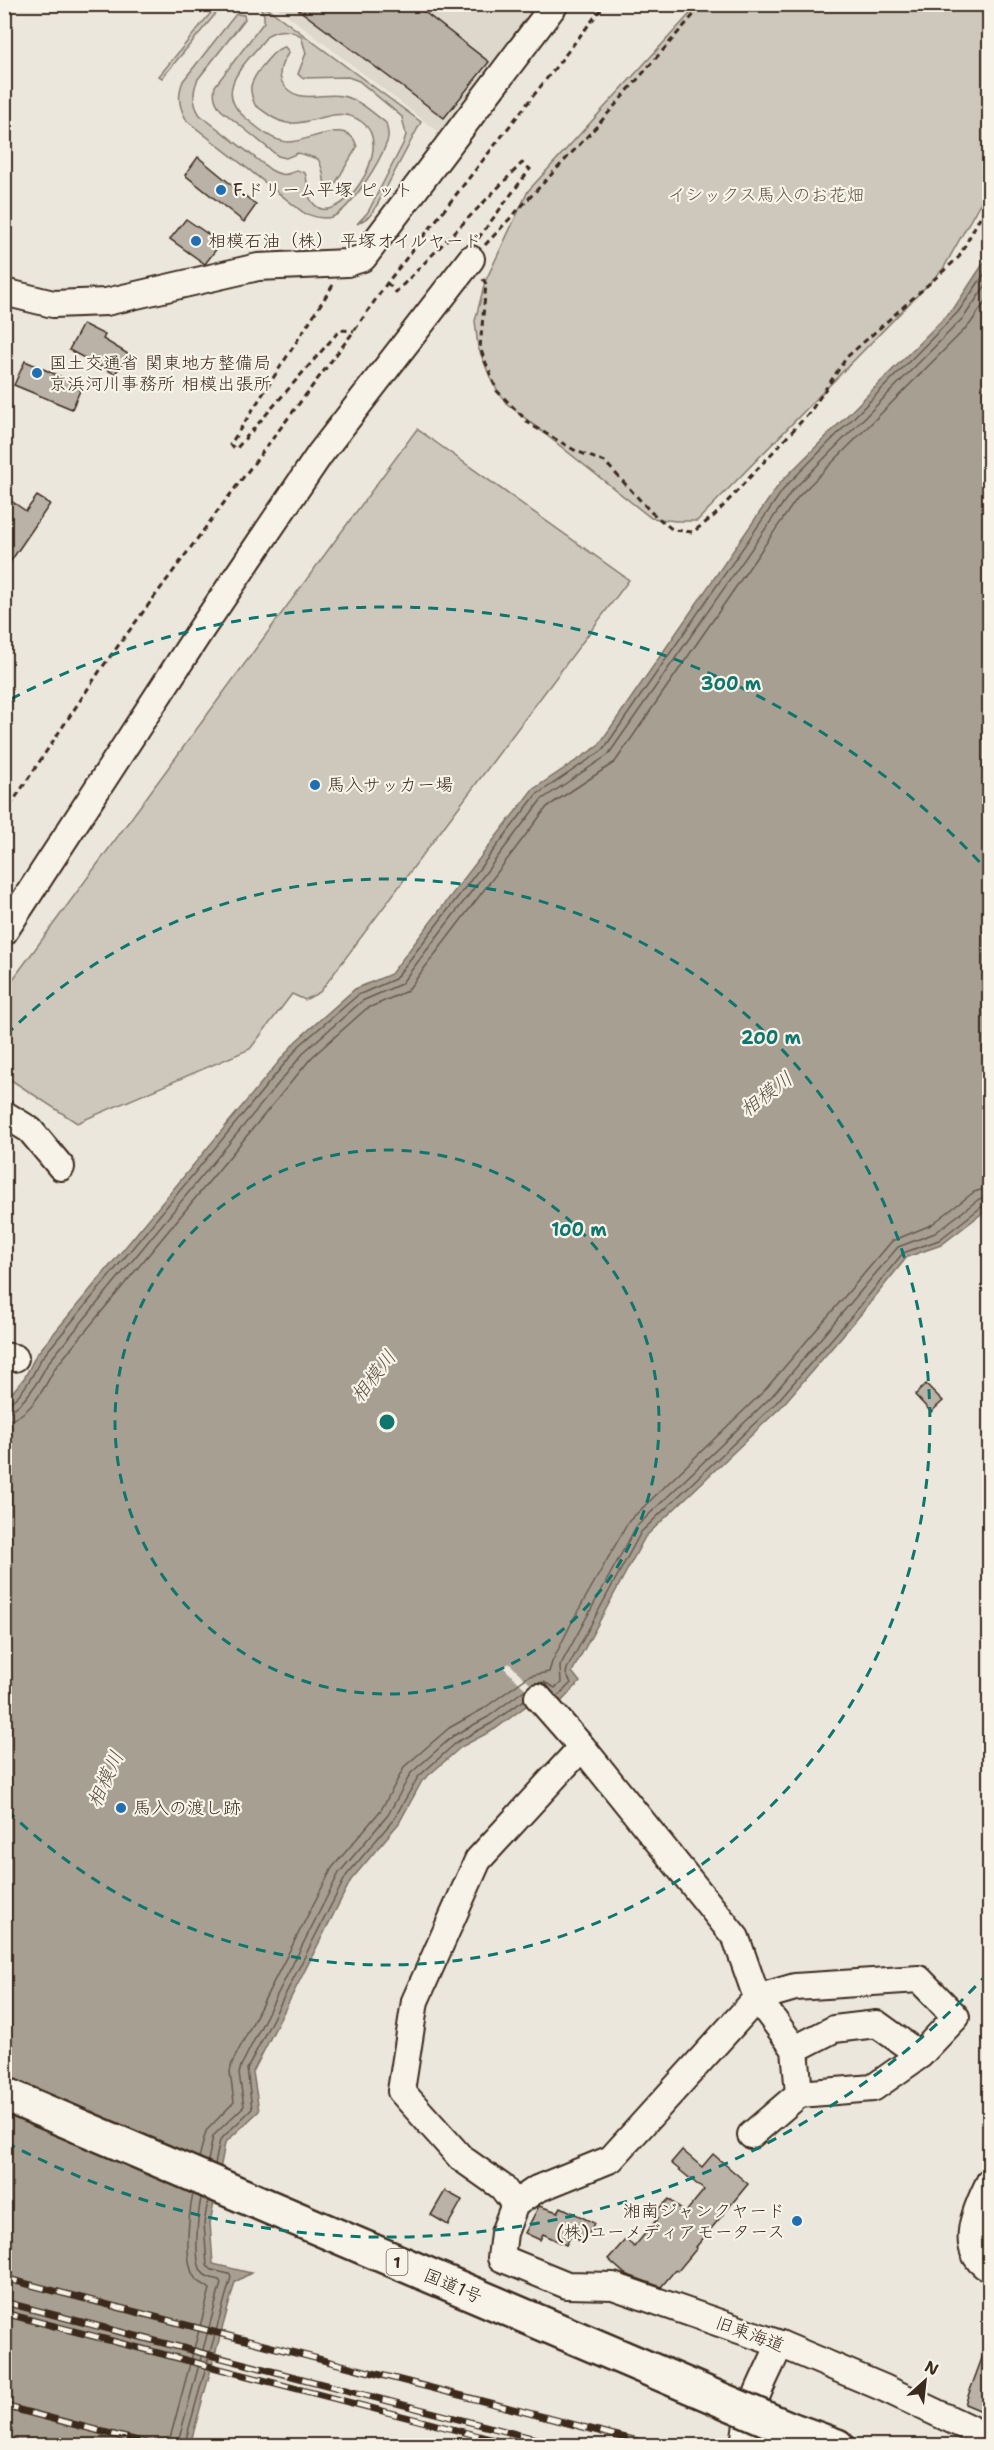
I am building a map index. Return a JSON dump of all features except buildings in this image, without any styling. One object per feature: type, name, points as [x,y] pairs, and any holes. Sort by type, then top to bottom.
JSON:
[{"type":"highway","name":"国道1号","points":[[4,2094],[790,2429],[837,2445]]},
{"type":"street","points":[[6,300],[53,304],[106,302],[258,267],[347,263],[363,258],[555,4]]},
{"type":"street","points":[[4,932],[200,631],[320,454],[475,259]]},
{"type":"street","points":[[4,1114],[30,1130],[60,1167]]},
{"type":"street","points":[[538,1697],[582,1747],[735,1938],[757,1998],[795,2049],[799,2094]]},
{"type":"street","points":[[582,1747],[478,1860],[415,2001],[401,2091],[461,2158],[502,2187],[515,2204],[537,2189],[611,2159],[757,1998],[795,1987],[919,1979],[956,2017],[920,2055],[873,2088],[799,2094],[751,2135]]},
{"type":"street","points":[[795,2049],[834,2029],[877,2024],[920,2055]]},
{"type":"street","points":[[990,2181],[978,2204],[971,2232],[972,2250],[979,2263],[990,2268]]},
{"type":"street","name":"旧東海道","points":[[515,2204],[504,2233],[501,2258],[567,2284],[613,2286],[780,2344],[884,2388],[990,2438]]},
{"type":"street","points":[[745,2445],[744,2433],[780,2344]]},
{"type":"path","points":[[4,815],[101,669],[354,331],[387,283],[605,4]]},
{"type":"path","points":[[475,259],[597,126],[703,4]]},
{"type":"path","points":[[387,283],[396,292],[522,163],[530,169],[475,259]]},
{"type":"path","points":[[475,259],[486,284],[480,348],[497,391],[531,425],[576,451],[605,462],[651,512],[673,530],[693,532],[714,516],[810,412],[847,357],[959,257],[990,198]]},
{"type":"path","points":[[347,263],[230,445],[236,449],[340,330],[354,331]]},
{"type":"shaded area","points":[[274,5],[544,5],[444,136]]},
{"type":"green space","points":[[218,4],[223,5],[162,78],[159,76]]},
{"type":"green space","points":[[259,5],[263,5],[421,122],[377,205],[370,216],[357,224],[368,212],[403,144],[406,135],[402,117],[359,81],[348,77],[302,78],[298,74],[306,53],[301,36],[288,31],[277,32],[268,35],[242,66],[236,77],[232,87],[232,98],[236,108],[261,130],[281,141],[296,141],[337,132],[346,133],[353,138],[357,147],[331,191],[327,191],[318,159],[298,153],[286,158],[278,156],[221,110],[214,96],[215,86],[264,22],[264,15]]},
{"type":"green space","name":"イシックス馬入のお花畑","points":[[698,5],[989,5],[989,187],[943,269],[697,521],[676,521],[651,518],[506,403],[492,382],[478,347],[475,321],[485,282],[528,191]]},
{"type":"green space","points":[[236,14],[244,15],[245,19],[198,79],[194,93],[195,106],[200,115],[271,170],[284,174],[297,170],[305,173],[309,196],[313,203],[323,209],[336,207],[360,184],[369,167],[373,150],[371,134],[362,122],[353,117],[334,115],[287,123],[274,118],[255,105],[251,86],[270,57],[281,48],[285,47],[289,52],[281,66],[280,74],[282,82],[294,94],[309,97],[342,96],[366,107],[386,123],[388,139],[372,172],[348,205],[332,217],[321,218],[304,213],[187,121],[184,116],[180,97],[183,81]]},
{"type":"green space","name":"馬入サッカー場","points":[[417,429],[629,580],[320,992],[305,1000],[292,994],[250,1049],[77,1123],[5,1076],[5,990]]},
{"type":"water","name":"相模川","points":[[989,255],[989,1208],[941,1245],[907,1257],[781,1407],[645,1537],[572,1672],[580,1682],[557,1706],[541,1695],[495,1729],[461,1747],[422,1781],[399,1823],[351,1880],[253,2072],[259,2111],[225,2143],[210,2223],[213,2264],[251,2273],[235,2282],[190,2445],[5,2446],[5,1401],[25,1377],[36,1355],[296,1041],[355,989],[391,974],[532,790],[598,746],[780,483],[954,308]]},
{"type":"pier","points":[[509,1663],[541,1695],[536,1699],[504,1668]]},
{"type":"railway","points":[[4,2278],[657,2446]]},
{"type":"railway","points":[[4,2302],[563,2446]]},
{"type":"railway","points":[[4,2313],[518,2446]]},
{"type":"railway","points":[[4,2406],[157,2446]]},
{"type":"place","name":"F.ドリーム平塚 ピット","points":[[221,190]]},
{"type":"place","name":"相模石油（株） 平塚オイルヤード","points":[[196,241]]},
{"type":"place","name":"国土交通省 関東地方整備局 京浜河川事務所 相模出張所","points":[[37,373]]},
{"type":"place","name":"馬入サッカー場","points":[[315,785]]},
{"type":"place","name":"馬入の渡し跡","points":[[121,1808]]},
{"type":"place","name":"湘南ジャンクヤード (株)ユーメディアモータース","points":[[797,2221]]}]
